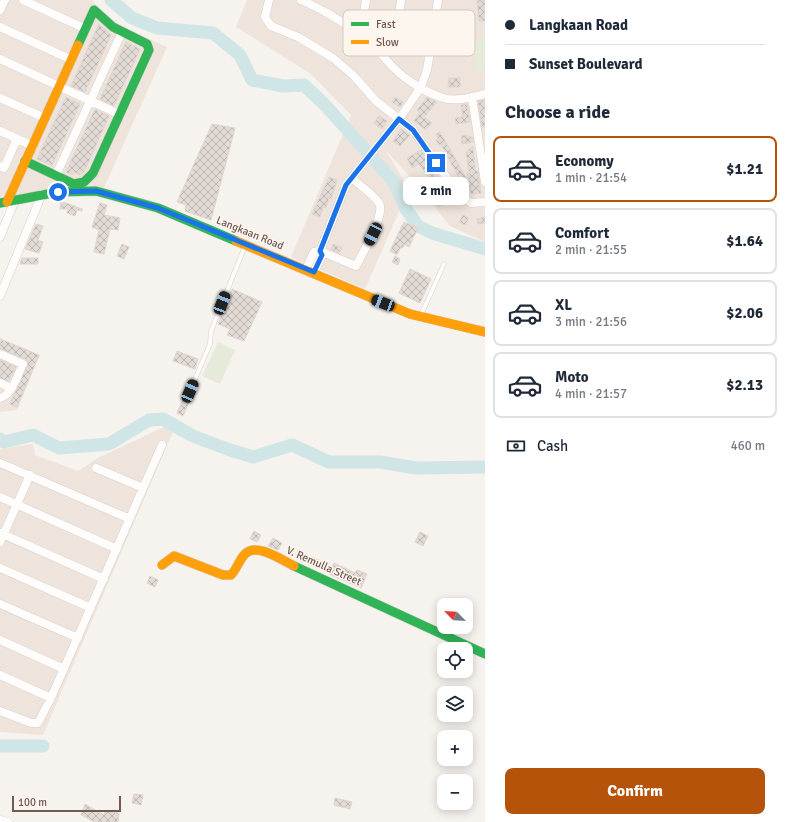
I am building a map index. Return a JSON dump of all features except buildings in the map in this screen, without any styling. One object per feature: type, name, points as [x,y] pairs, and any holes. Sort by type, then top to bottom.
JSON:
[{"type":"street","points":[[0,10],[5,0]]},
{"type":"street","points":[[23,0],[86,29]]},
{"type":"street","points":[[269,0],[265,17],[271,26],[298,37],[334,58],[354,76],[376,100],[413,130],[465,201],[471,203],[485,202]]},
{"type":"street","points":[[301,0],[317,3],[343,22]]},
{"type":"street","points":[[364,10],[366,0]]},
{"type":"street","points":[[400,10],[401,0]]},
{"type":"street","points":[[436,10],[438,0]]},
{"type":"street","points":[[0,236],[7,201],[25,161],[33,146],[94,10],[104,20],[122,32],[147,44],[149,47],[119,114],[92,173],[84,182],[74,184],[25,161]]},
{"type":"street","points":[[0,27],[72,60]]},
{"type":"street","points":[[56,175],[122,32]]},
{"type":"street","points":[[383,56],[401,76],[444,98],[472,97],[485,94]]},
{"type":"street","points":[[310,270],[322,255],[320,251],[346,185],[399,119],[421,87],[427,70],[429,56]]},
{"type":"street","points":[[0,59],[119,114]]},
{"type":"street","points":[[472,97],[485,182]]},
{"type":"street","points":[[0,98],[45,118]]},
{"type":"street","points":[[0,131],[33,146]]},
{"type":"street","points":[[0,166],[4,168],[17,139]]},
{"type":"street","points":[[320,251],[356,266],[373,234],[381,210],[379,204],[352,178]]},
{"type":"street","name":"Langkaan Road","points":[[7,201],[42,194],[79,190],[96,191],[158,208],[310,270],[370,298],[420,317],[485,332]]},
{"type":"street","points":[[0,296],[42,194]]},
{"type":"street","points":[[0,354],[23,364],[6,396],[0,398]]},
{"type":"street","points":[[0,383],[11,388]]},
{"type":"street","points":[[0,712],[35,724],[38,723],[78,638],[162,445]]},
{"type":"street","points":[[0,463],[130,519]]},
{"type":"street","points":[[96,468],[143,488]]},
{"type":"street","points":[[30,475],[1,536],[104,578]]},
{"type":"street","points":[[0,497],[117,549]]},
{"type":"street","name":"V. Remulla Street","points":[[162,565],[174,556],[223,575],[231,575],[244,553],[254,549],[260,550],[485,654]]},
{"type":"street","points":[[0,568],[91,608]]},
{"type":"street","points":[[0,604],[78,638]]},
{"type":"street","points":[[0,640],[64,669]]},
{"type":"street","points":[[0,675],[51,698]]},
{"type":"street","points":[[0,820],[8,822]]},
{"type":"lane","points":[[190,391],[210,344],[211,331],[246,244]]},
{"type":"lane","points":[[420,317],[444,264]]},
{"type":"shaded area","points":[[0,0],[92,0],[106,17],[115,23],[167,47],[103,190],[0,199]]},
{"type":"shaded area","points":[[247,0],[485,0],[485,242],[450,226],[407,173],[386,151],[409,189],[365,289],[291,257],[351,115],[311,74],[236,27]]},
{"type":"shaded area","points":[[0,338],[40,355],[17,410],[0,412]]},
{"type":"shaded area","points":[[166,426],[174,429],[43,735],[0,732],[0,449],[33,444],[35,455],[78,471],[98,458]]},
{"type":"green space","points":[[485,38],[485,69],[477,70],[475,56],[475,40]]},
{"type":"green space","points":[[218,342],[235,350],[220,384],[202,376]]},
{"type":"waterway","points":[[111,0],[132,18],[157,28],[213,33],[240,55],[252,80],[283,86],[304,85],[325,105],[394,182],[406,209],[418,226],[432,233],[485,249]]},
{"type":"waterway","points":[[0,439],[4,442],[33,435],[59,448],[109,444],[149,420],[163,419],[193,436],[253,457],[292,445],[329,462],[380,462],[416,468],[485,467]]},
{"type":"waterway","points":[[0,746],[43,746]]},
{"type":"traffic: fast","points":[[25,161],[74,184],[84,182],[93,173],[149,50],[147,44],[113,27],[94,10],[78,45]]},
{"type":"traffic: fast","points":[[0,203],[58,192],[96,191],[158,208],[236,241]]},
{"type":"traffic: fast","points":[[294,566],[485,654]]},
{"type":"traffic: slow","points":[[7,202],[78,45]]},
{"type":"traffic: slow","points":[[236,241],[410,314],[485,332]]},
{"type":"traffic: slow","points":[[162,565],[174,556],[223,575],[231,575],[245,554],[256,550],[269,553],[294,566]]},
{"type":"route","points":[[58,192],[79,190],[96,191],[158,208],[314,272],[322,255],[320,251],[346,185],[399,119],[413,130],[436,163]]}]
